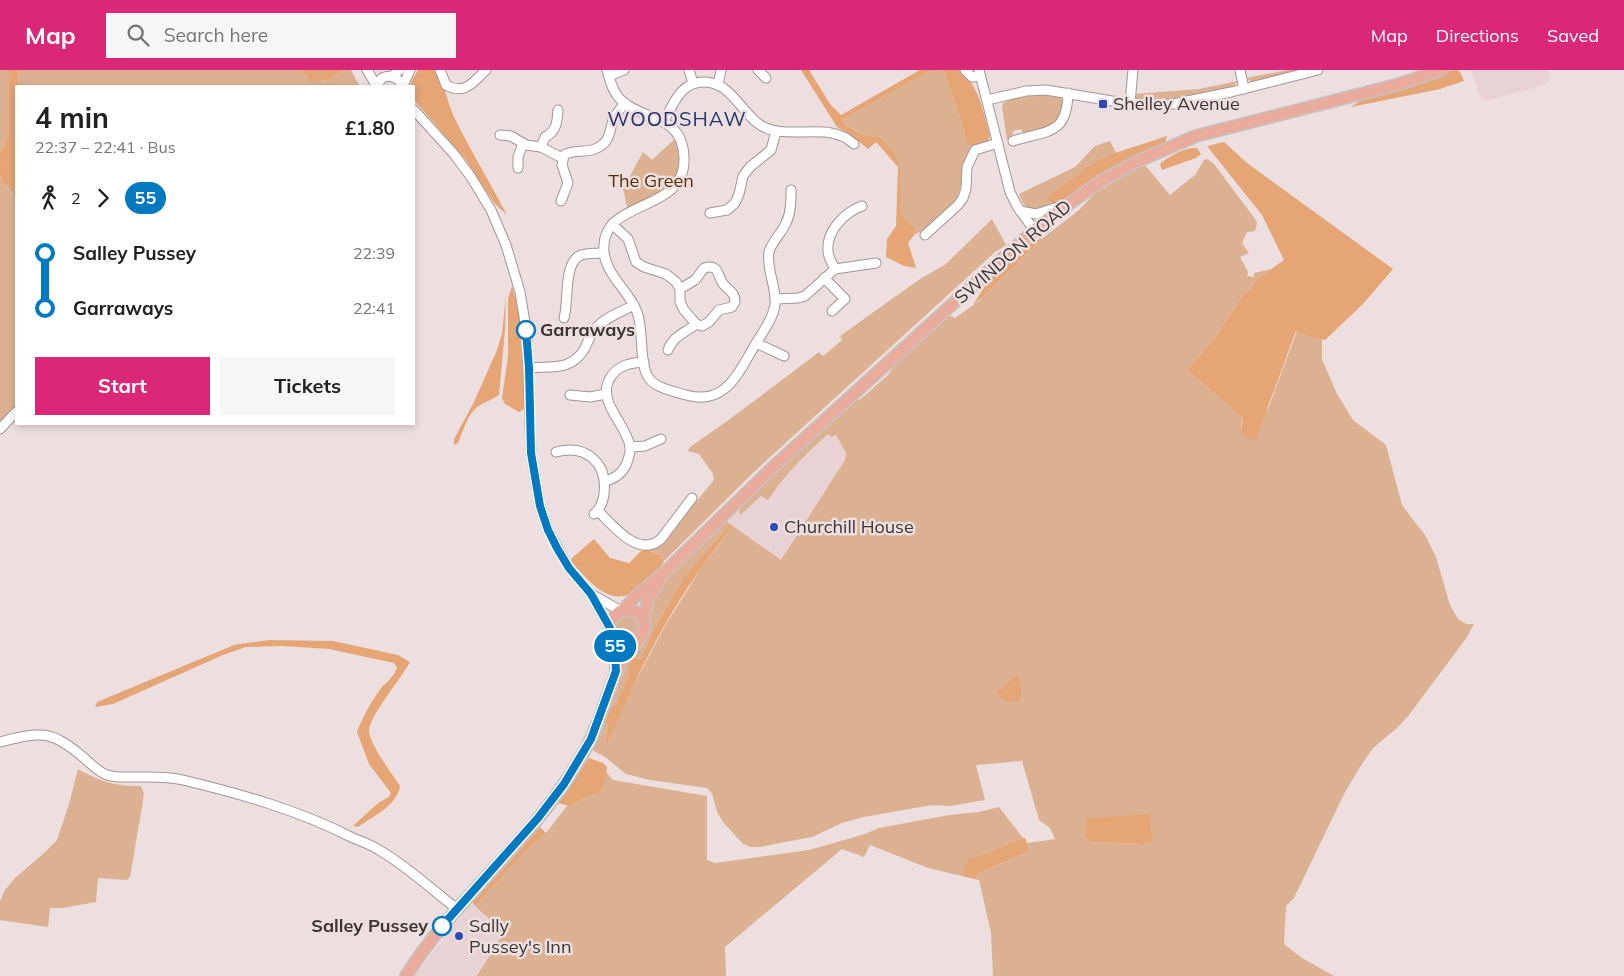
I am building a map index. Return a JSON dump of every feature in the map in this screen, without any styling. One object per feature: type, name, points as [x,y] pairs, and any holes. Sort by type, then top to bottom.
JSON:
[{"type":"main road","name":"SWINDON ROAD","points":[[622,611],[771,469],[1034,230],[1101,181],[1128,166],[1196,136],[1396,85],[1441,70]]},
{"type":"main road","name":"SWINDON ROAD","points":[[643,621],[648,599],[655,585],[665,572]]},
{"type":"main road","points":[[406,976],[457,909],[538,818],[564,784],[591,739],[616,671],[624,657],[644,632],[643,621],[637,613],[622,611],[612,619],[616,671]]},
{"type":"main road","points":[[612,633],[622,644],[636,642]]},
{"type":"street","points":[[367,70],[375,85]]},
{"type":"street","points":[[379,70],[400,81],[402,85]]},
{"type":"street","points":[[377,85],[382,78],[400,70]]},
{"type":"street","points":[[402,85],[410,70]]},
{"type":"street","points":[[440,70],[446,85],[455,89],[472,85],[486,70]]},
{"type":"street","points":[[624,70],[608,73],[615,93],[625,103],[664,121],[676,132],[682,146],[684,162],[679,180],[671,191],[663,197],[628,212],[612,224],[605,239],[604,253],[611,271],[634,305],[639,321],[644,362],[648,377],[656,385],[693,396],[712,395],[720,392],[735,379],[772,312],[775,299],[769,264],[770,251],[789,217],[791,190]]},
{"type":"street","points":[[689,70],[693,83]]},
{"type":"street","points":[[718,85],[721,70]]},
{"type":"street","points":[[758,70],[766,78]]},
{"type":"street","points":[[965,70],[972,77],[979,73],[1010,192],[1020,211],[1034,230]]},
{"type":"street","points":[[1130,103],[1132,70]]},
{"type":"street","points":[[1240,70],[1244,89]]},
{"type":"street","points":[[987,100],[1026,91],[1046,90],[1130,103],[1173,104],[1244,89],[1318,70]]},
{"type":"street","points":[[664,121],[681,92],[693,83],[710,82],[718,85],[730,94],[758,123],[768,129],[830,133],[844,136],[854,144]]},
{"type":"street","points":[[1016,138],[1058,126],[1066,116],[1068,93]]},
{"type":"street","points":[[561,201],[568,183],[563,170],[562,158],[568,152],[595,149],[606,142],[611,135],[614,119],[625,103]]},
{"type":"street","points":[[541,147],[545,137],[555,130],[558,110]]},
{"type":"street","points":[[417,117],[453,153],[471,177],[484,197],[499,227],[511,259],[520,292],[527,334],[531,453],[540,506],[548,530],[562,556],[569,568],[591,594],[612,633]]},
{"type":"street","points":[[710,213],[726,210],[735,203],[743,176],[753,163],[771,150],[776,131]]},
{"type":"street","points":[[500,135],[511,136],[523,144],[541,147],[562,158]]},
{"type":"street","points":[[925,236],[958,206],[963,198],[966,189],[967,167],[975,150],[998,143]]},
{"type":"street","points":[[518,168],[518,157],[523,144]]},
{"type":"street","points":[[1020,211],[1038,214],[1070,203]]},
{"type":"street","points":[[835,269],[828,250],[829,237],[843,218],[851,211],[862,206]]},
{"type":"street","points":[[612,224],[628,239],[636,262],[644,267],[666,274],[676,282],[680,289],[682,306],[696,324],[702,326],[709,322],[719,310],[732,307],[735,302],[735,296],[723,283],[718,271],[709,267],[704,268],[691,282],[680,289]]},
{"type":"street","points":[[564,318],[569,274],[573,262],[581,255],[604,253]]},
{"type":"street","points":[[775,299],[805,296],[835,269],[876,263]]},
{"type":"street","points":[[824,278],[845,299],[832,311]]},
{"type":"street","points":[[529,368],[560,366],[572,362],[581,354],[595,329],[606,320],[634,305]]},
{"type":"street","points":[[668,350],[675,338],[696,324]]},
{"type":"street","points":[[756,343],[784,356]]},
{"type":"street","points":[[604,481],[621,473],[627,463],[630,448],[606,394],[608,382],[617,369],[626,364],[644,362]]},
{"type":"street","points":[[570,395],[590,397],[606,394]]},
{"type":"street","points":[[0,429],[15,413]]},
{"type":"street","points":[[630,448],[645,446],[661,439]]},
{"type":"street","points":[[556,452],[572,449],[589,455],[600,468],[604,481],[603,500],[596,512],[633,543],[644,546],[661,539],[692,498]]},
{"type":"street","points":[[591,594],[622,611]]},
{"type":"street","points":[[0,742],[29,735],[47,734],[54,736],[73,748],[96,768],[109,776],[168,777],[239,793],[302,815],[378,849],[457,909]]},
{"type":"shaded area","points":[[8,70],[18,70],[19,85],[15,85],[15,199],[0,175],[0,153],[9,135]]},
{"type":"shaded area","points":[[301,70],[341,70],[341,72],[329,80],[310,82]]},
{"type":"shaded area","points":[[418,70],[437,70],[454,117],[507,215],[494,203],[466,160],[415,101],[415,85],[411,85]]},
{"type":"shaded area","points":[[801,70],[809,70],[830,104],[841,115],[920,70],[932,70],[842,120],[859,133],[880,137],[894,153],[900,170],[902,215],[914,227],[914,235],[908,243],[916,268],[904,266],[886,257],[887,239],[896,226],[898,167],[876,142],[868,149],[851,135],[837,127]]},
{"type":"shaded area","points":[[943,70],[961,70],[973,85],[980,101],[990,136],[988,142],[977,147],[967,145],[961,120]]},
{"type":"shaded area","points":[[1457,70],[1464,81],[1440,89],[1351,107],[1366,98],[1429,81],[1448,71]]},
{"type":"shaded area","points":[[1471,70],[1548,70],[1551,79],[1547,83],[1534,88],[1485,101],[1480,96]]},
{"type":"shaded area","points":[[1167,136],[1165,144],[1159,148],[1118,165],[1056,203],[1051,203],[1048,200],[1048,196],[1090,165],[1112,154]]},
{"type":"shaded area","points":[[1224,142],[1247,163],[1393,269],[1363,304],[1325,340],[1307,336],[1296,331],[1256,439],[1252,440],[1241,434],[1243,418],[1187,370],[1213,340],[1243,295],[1251,289],[1256,280],[1284,260],[1262,215],[1207,146]]},
{"type":"shaded area","points":[[1197,148],[1201,154],[1196,158],[1162,170],[1160,164],[1168,158],[1182,151]]},
{"type":"shaded area","points":[[1044,237],[973,305],[988,281],[1031,243]]},
{"type":"shaded area","points":[[512,286],[520,316],[526,405],[519,412],[505,404],[502,398],[508,356],[508,299]]},
{"type":"shaded area","points":[[506,296],[499,395],[474,410],[458,443],[454,445],[454,439],[474,402],[497,350],[502,333]]},
{"type":"shaded area","points":[[825,422],[840,441],[846,453],[845,460],[781,561],[725,520]]},
{"type":"shaded area","points":[[730,524],[733,526],[701,568],[661,631],[638,675],[608,743],[605,741],[608,726],[605,721],[611,708],[616,705],[629,675],[629,664],[634,658],[641,658],[654,629],[685,575]]},
{"type":"shaded area","points":[[594,539],[610,558],[629,563],[644,548],[662,556],[664,561],[655,574],[631,593],[623,596],[608,594],[588,580],[571,559]]},
{"type":"shaded area","points":[[269,640],[333,641],[398,655],[410,662],[379,708],[369,732],[378,752],[400,786],[398,793],[384,810],[358,827],[353,826],[378,803],[389,797],[391,793],[369,764],[357,732],[375,697],[396,671],[397,668],[394,663],[329,649],[282,646],[246,647],[223,655],[113,704],[95,707],[97,702],[234,645]]},
{"type":"shaded area","points":[[1018,674],[1021,692],[1018,702],[999,698],[998,692]]},
{"type":"shaded area","points":[[589,758],[603,763],[607,767],[606,778],[599,794],[585,797],[569,806],[557,803]]},
{"type":"shaded area","points":[[1150,814],[1152,842],[1144,844],[1090,842],[1086,837],[1087,818]]},
{"type":"shaded area","points":[[539,826],[546,833],[525,852],[475,906],[472,902]]},
{"type":"shaded area","points":[[1025,838],[1029,848],[1027,852],[979,873],[974,879],[962,876],[969,858]]},
{"type":"shaded area","points":[[472,902],[504,932],[477,976],[414,976]]},
{"type":"green space","points":[[0,70],[8,70],[9,135],[0,153]]},
{"type":"green space","points":[[18,70],[301,70],[310,82],[329,80],[341,72],[341,70],[351,70],[359,85],[19,85]]},
{"type":"green space","points":[[932,70],[943,70],[961,120],[967,145],[977,147],[967,157],[963,167],[959,192],[951,206],[934,223],[914,235],[914,227],[902,215],[900,170],[880,137],[860,133],[842,120]]},
{"type":"green space","points":[[1288,70],[1303,70],[1254,83],[1246,78]]},
{"type":"green space","points":[[1238,81],[1232,88],[1157,102],[1138,100],[1134,94],[1199,89]]},
{"type":"green space","points":[[1022,96],[1059,96],[1064,104],[1065,111],[1055,122],[1047,126],[1025,134],[1021,129],[1013,131],[1012,137],[1007,140],[1003,103]]},
{"type":"green space","name":"The Green","points":[[678,136],[683,151],[677,184],[628,211],[623,189],[643,152],[652,160]]},
{"type":"green space","points":[[1110,141],[1116,153],[1090,165],[1048,196],[1048,200],[1051,203],[1035,210],[1024,205],[1019,194],[1075,167],[1095,146]]},
{"type":"green space","points":[[1207,159],[1214,164],[1257,223],[1255,231],[1247,232],[1242,243],[1249,253],[1240,257],[1248,272],[1247,276],[1254,277],[1254,273],[1271,269],[1256,280],[1251,289],[1243,295],[1213,340],[1187,370],[1243,418],[1241,426],[1268,409],[1297,331],[1307,336],[1322,339],[1322,359],[1336,392],[1353,420],[1386,445],[1402,505],[1425,535],[1436,557],[1450,605],[1458,619],[1466,624],[1474,624],[1467,637],[1409,715],[1373,748],[1360,767],[1344,794],[1294,898],[1286,906],[1284,944],[1302,958],[1334,976],[993,976],[991,933],[979,880],[974,879],[979,873],[1027,852],[1029,848],[1027,843],[1055,839],[1050,828],[1039,820],[1022,761],[976,765],[985,800],[950,806],[932,805],[864,817],[842,823],[812,837],[751,847],[743,844],[723,822],[717,812],[712,793],[707,788],[650,780],[626,774],[605,757],[592,750],[625,663],[635,649],[648,637],[650,610],[655,595],[671,572],[694,549],[725,520],[730,524],[685,575],[654,629],[641,658],[634,659],[630,664],[629,675],[616,705],[605,721],[608,726],[605,740],[608,743],[624,703],[665,626],[701,568],[733,526],[781,560],[845,460],[846,453],[836,435],[832,437],[828,434],[789,473],[768,500],[761,496],[740,515],[739,511],[743,503],[793,454],[850,404],[862,398],[888,375],[896,362],[948,315],[955,318],[979,301],[1044,237],[1078,211],[1095,193],[1144,164],[1170,195],[1195,175],[1204,160]],"holes":[[[1149,814],[1151,842],[1144,844],[1090,842],[1086,837]]]},
{"type":"green space","points":[[0,175],[15,200],[15,407],[0,421]]},
{"type":"green space","points":[[992,219],[1006,245],[995,252],[755,471],[664,561],[662,556],[650,550],[659,546],[714,480],[713,474],[699,454],[688,451],[690,447],[819,352],[823,356],[842,340],[840,336],[920,279],[946,264]]},
{"type":"green space","points":[[627,616],[635,619],[638,627],[635,635],[627,638],[619,635],[616,627],[619,619]]},
{"type":"green space","points":[[78,769],[108,782],[141,786],[144,793],[130,877],[127,880],[98,878],[96,902],[63,908],[50,908],[48,927],[0,920],[0,901],[5,890],[15,878],[57,840]]},
{"type":"green space","points":[[606,772],[613,780],[707,796],[707,860],[715,863],[809,850],[865,834],[879,828],[999,807],[1023,838],[969,858],[962,876],[928,868],[870,845],[864,857],[842,849],[725,947],[726,976],[477,976],[504,932],[475,906],[525,852],[546,833],[567,806],[585,797],[599,794]]},
{"type":"bus line","name":"55","points":[[442,926],[538,818],[564,784],[591,739],[616,671],[614,638],[610,628],[598,610],[591,594],[569,568],[557,548],[548,530],[540,506],[534,480],[531,453],[526,330]]},
{"type":"place","name":"Shelley Avenue","points":[[1103,104]]},
{"type":"place","name":"Garraways","points":[[526,330]]},
{"type":"place","name":"Churchill House","points":[[774,527]]},
{"type":"place","name":"Salley Pussey","points":[[442,926]]},
{"type":"place","name":"Sally Pussey's Inn","points":[[459,936]]},
{"type":"district","name":"WOODSHAW","points":[[677,119]]}]
